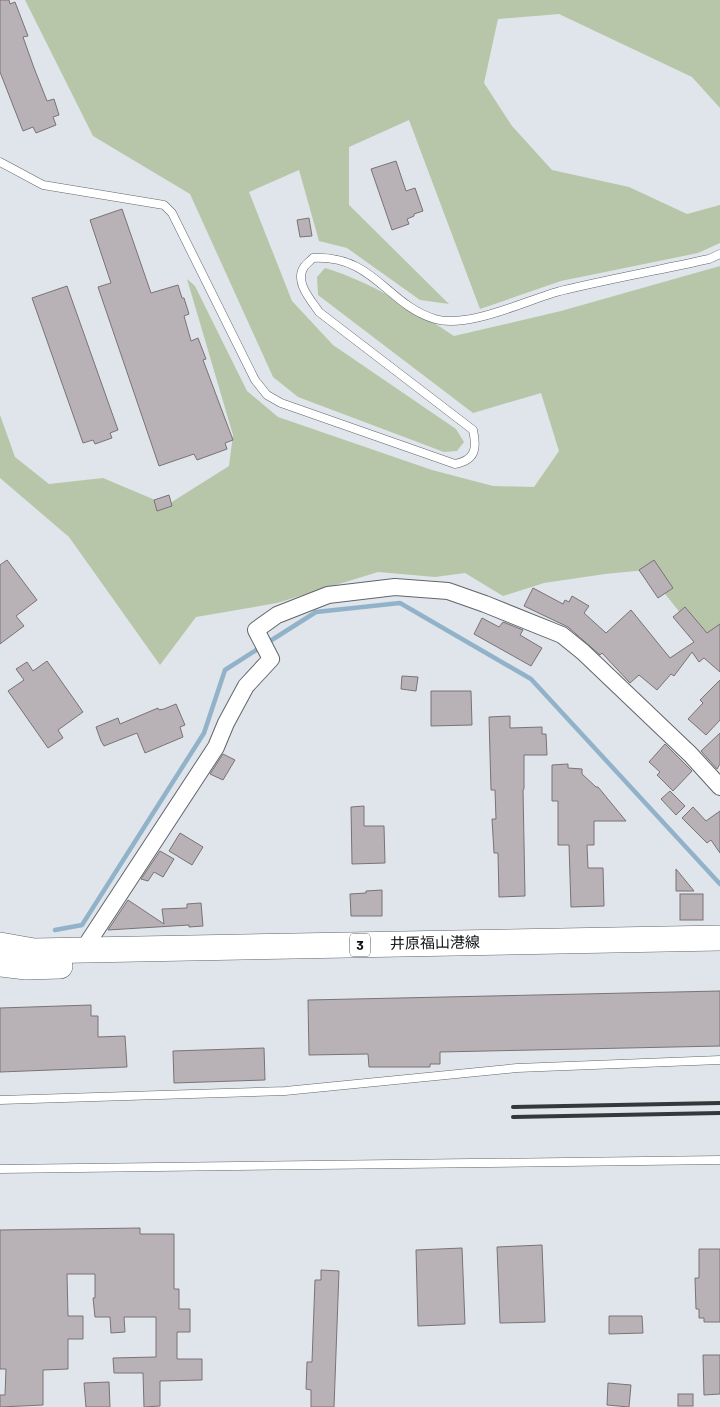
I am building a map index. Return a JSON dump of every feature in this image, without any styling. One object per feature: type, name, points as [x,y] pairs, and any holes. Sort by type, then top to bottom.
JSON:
[{"type":"main road","name":"井原福山港線","points":[[0,945],[34,951],[720,938]]},
{"type":"main road","name":"井原福山港線","points":[[0,964],[26,967],[720,953]]},
{"type":"street","points":[[84,950],[216,747],[226,723],[246,686],[271,659],[256,630],[277,615],[328,595],[395,587],[448,591],[562,635],[691,755],[720,787]]},
{"type":"lane","points":[[0,162],[43,185],[164,205],[172,213],[255,380],[267,395],[290,406],[455,464],[465,462],[473,454],[476,443],[473,430],[319,312],[303,290],[301,278],[303,268],[313,258],[330,258],[346,261],[360,267],[416,310],[436,320],[452,321],[470,319],[559,292],[709,259],[720,254]]},
{"type":"lane","points":[[0,1100],[285,1091],[517,1068],[720,1060]]},
{"type":"lane","points":[[0,1169],[720,1160]]},
{"type":"green space","points":[[25,0],[720,0],[720,108],[692,77],[559,14],[498,19],[484,83],[512,126],[552,170],[629,187],[687,214],[720,205],[720,243],[698,253],[561,281],[480,309],[409,120],[349,147],[349,205],[449,304],[420,300],[347,248],[319,241],[299,170],[249,192],[292,301],[333,345],[456,429],[464,442],[457,451],[444,452],[298,397],[273,377],[190,194],[93,136]]},
{"type":"green space","points":[[720,266],[720,647],[701,639],[646,570],[544,583],[503,596],[465,573],[435,577],[378,572],[277,603],[196,617],[160,665],[69,537],[0,478],[0,415],[15,457],[49,484],[103,478],[167,505],[229,466],[233,435],[187,279],[195,286],[247,391],[278,417],[432,470],[493,486],[534,487],[559,451],[541,393],[473,413],[318,295],[317,277],[325,268],[359,281],[408,306],[454,336],[561,311]]},
{"type":"building","points":[[0,0],[9,0],[10,4],[15,2],[28,36],[23,37],[34,68],[47,101],[54,99],[59,115],[53,117],[56,125],[36,133],[33,127],[23,131],[0,72]]},
{"type":"building","points":[[396,161],[406,191],[415,188],[423,211],[407,219],[409,224],[392,230],[371,169]]},
{"type":"building","points":[[122,209],[151,293],[178,285],[189,314],[184,316],[191,341],[198,338],[206,359],[203,360],[233,440],[225,443],[227,449],[197,460],[194,454],[159,466],[98,287],[111,283],[90,220]]},
{"type":"building","points":[[309,218],[312,236],[300,237],[297,220]]},
{"type":"building","points":[[67,286],[118,430],[110,433],[112,438],[95,444],[93,440],[83,443],[32,298]]},
{"type":"building","points":[[169,495],[172,506],[157,511],[154,500]]},
{"type":"building","points":[[7,560],[37,600],[16,616],[24,626],[0,644],[0,565]]},
{"type":"building","points":[[654,560],[673,588],[658,598],[639,570]]},
{"type":"building","points":[[533,588],[563,604],[565,600],[569,602],[572,596],[589,606],[584,613],[606,633],[631,610],[670,658],[694,642],[673,617],[685,607],[707,633],[720,624],[720,672],[704,658],[699,662],[692,652],[674,676],[671,674],[657,690],[639,675],[630,683],[602,653],[600,655],[568,627],[524,606]]},
{"type":"building","points":[[482,618],[499,627],[503,622],[523,630],[520,635],[542,648],[531,666],[474,634]]},
{"type":"building","points":[[47,661],[83,712],[58,730],[63,738],[48,748],[8,691],[24,680],[16,669],[27,662],[33,671]]},
{"type":"building","points":[[402,676],[418,677],[416,691],[401,689]]},
{"type":"building","points":[[720,680],[720,720],[706,735],[688,719],[703,703],[700,700]]},
{"type":"building","points":[[431,691],[471,691],[472,725],[431,726]]},
{"type":"building","points":[[176,704],[185,725],[180,727],[183,737],[145,753],[137,733],[104,746],[101,741],[96,727],[118,718],[120,724],[158,708],[159,710],[164,709]]},
{"type":"building","points":[[510,716],[510,728],[542,727],[542,734],[546,734],[547,755],[524,755],[525,896],[499,897],[498,853],[494,853],[492,819],[496,819],[495,790],[491,790],[489,717]]},
{"type":"building","points":[[720,733],[720,764],[717,769],[701,751]]},
{"type":"building","points":[[665,744],[692,771],[673,791],[657,775],[660,772],[649,762]]},
{"type":"building","points":[[223,754],[235,760],[223,780],[210,774]]},
{"type":"building","points":[[568,764],[568,768],[582,769],[582,774],[598,787],[626,821],[594,821],[594,845],[587,845],[588,868],[603,868],[604,906],[571,907],[569,845],[558,845],[558,801],[552,801],[552,765]]},
{"type":"building","points":[[670,791],[685,806],[676,815],[661,799]]},
{"type":"building","points":[[364,806],[364,826],[384,826],[385,863],[352,864],[351,807]]},
{"type":"building","points":[[693,807],[706,821],[720,811],[720,853],[711,840],[707,843],[682,818]]},
{"type":"building","points":[[180,833],[203,847],[192,865],[169,851]]},
{"type":"building","points":[[160,851],[174,859],[163,877],[154,872],[148,881],[141,879]]},
{"type":"building","points":[[676,869],[694,891],[676,891]]},
{"type":"building","points":[[382,890],[382,916],[351,916],[350,894]]},
{"type":"building","points":[[680,894],[703,894],[703,920],[680,920]]},
{"type":"building","points":[[128,900],[164,924],[162,909],[187,908],[187,904],[201,903],[203,926],[189,927],[189,925],[108,930]]},
{"type":"building","points":[[720,991],[720,1046],[440,1052],[440,1064],[430,1064],[430,1067],[369,1067],[368,1054],[309,1055],[308,1000]]},
{"type":"building","points":[[91,1005],[91,1016],[98,1016],[98,1037],[125,1036],[127,1067],[0,1072],[0,1008]]},
{"type":"building","points":[[264,1048],[265,1080],[174,1083],[173,1051]]},
{"type":"building","points":[[140,1228],[140,1234],[174,1234],[174,1289],[179,1289],[179,1309],[190,1309],[190,1332],[177,1332],[177,1359],[202,1359],[202,1380],[160,1381],[160,1406],[144,1407],[143,1373],[114,1373],[113,1358],[156,1357],[156,1317],[124,1317],[125,1332],[111,1333],[110,1317],[95,1317],[93,1298],[95,1298],[95,1274],[67,1274],[68,1316],[83,1316],[83,1339],[68,1339],[68,1369],[43,1370],[43,1405],[0,1407],[0,1395],[5,1395],[6,1369],[0,1369],[0,1230]]},
{"type":"building","points":[[542,1245],[545,1322],[500,1323],[497,1247]]},
{"type":"building","points":[[462,1248],[465,1324],[418,1326],[416,1250]]},
{"type":"building","points":[[699,1249],[720,1249],[720,1322],[704,1322],[704,1318],[699,1318],[699,1309],[696,1309],[695,1278],[699,1278]]},
{"type":"building","points":[[321,1270],[339,1271],[334,1407],[311,1407],[311,1390],[306,1389],[307,1362],[312,1362],[315,1280],[321,1280]]},
{"type":"building","points":[[609,1316],[642,1316],[643,1333],[609,1334]]},
{"type":"building","points":[[703,1355],[720,1355],[720,1394],[704,1395]]},
{"type":"building","points":[[109,1382],[110,1407],[86,1407],[84,1383]]},
{"type":"building","points":[[608,1383],[631,1385],[629,1407],[607,1405]]},
{"type":"building","points":[[678,1394],[693,1394],[693,1406],[678,1406]]},
{"type":"waterway","points":[[267,643],[316,612],[400,603],[531,679],[720,884]]},
{"type":"waterway","points":[[55,930],[82,925],[204,733],[225,670],[261,647]]},
{"type":"railway","points":[[513,1107],[720,1103]]},
{"type":"railway","points":[[513,1117],[720,1113]]}]
